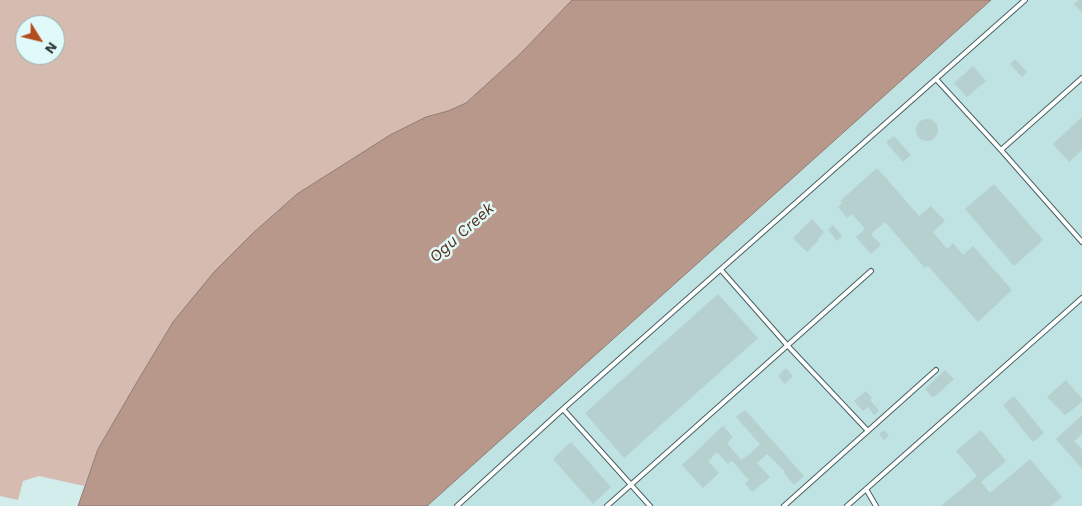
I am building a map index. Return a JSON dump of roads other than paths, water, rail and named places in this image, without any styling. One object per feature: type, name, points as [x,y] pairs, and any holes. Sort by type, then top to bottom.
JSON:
[{"type":"lane","points":[[456,506],[1025,0]]},
{"type":"lane","points":[[1001,150],[1082,78]]},
{"type":"lane","points":[[936,79],[1082,242]]},
{"type":"lane","points":[[722,270],[787,345],[868,431]]},
{"type":"lane","points":[[607,506],[871,272]]},
{"type":"lane","points":[[847,506],[1082,298]]},
{"type":"lane","points":[[784,506],[936,370]]},
{"type":"lane","points":[[563,409],[650,506]]},
{"type":"lane","points":[[866,489],[876,506]]},
{"type":"water","name":"Ogu Creek","points":[[572,0],[991,0],[427,506],[78,506],[98,449],[173,322],[214,272],[253,233],[297,194],[390,135],[426,117],[448,111],[466,103],[520,54]]}]
